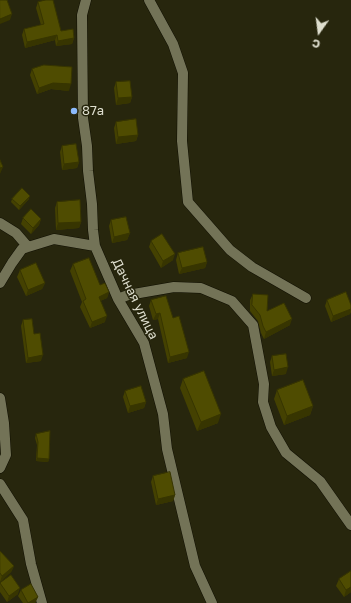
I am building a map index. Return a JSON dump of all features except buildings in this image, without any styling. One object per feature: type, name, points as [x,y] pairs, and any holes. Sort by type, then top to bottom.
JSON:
[{"type":"street","name":"Дачная улица","points":[[86,0],[82,15],[83,118],[87,146],[95,246],[118,299],[144,343],[163,414],[167,449],[195,566],[212,603]]},
{"type":"street","points":[[149,0],[173,44],[183,73],[182,141],[188,202],[230,250],[252,267],[306,298]]},
{"type":"street","points":[[0,223],[16,233],[28,246]]},
{"type":"street","points":[[0,283],[15,259],[22,250],[28,246],[54,239],[95,246]]},
{"type":"street","points":[[118,299],[128,295],[174,287],[201,288],[232,301],[252,325],[264,384],[263,402],[271,427],[286,453],[320,481],[351,525]]},
{"type":"street","points":[[0,398],[4,422],[6,455],[0,468]]},
{"type":"street","points":[[0,484],[23,520],[31,564],[42,603]]},
{"type":"place","name":"87а","points":[[74,111]]}]
